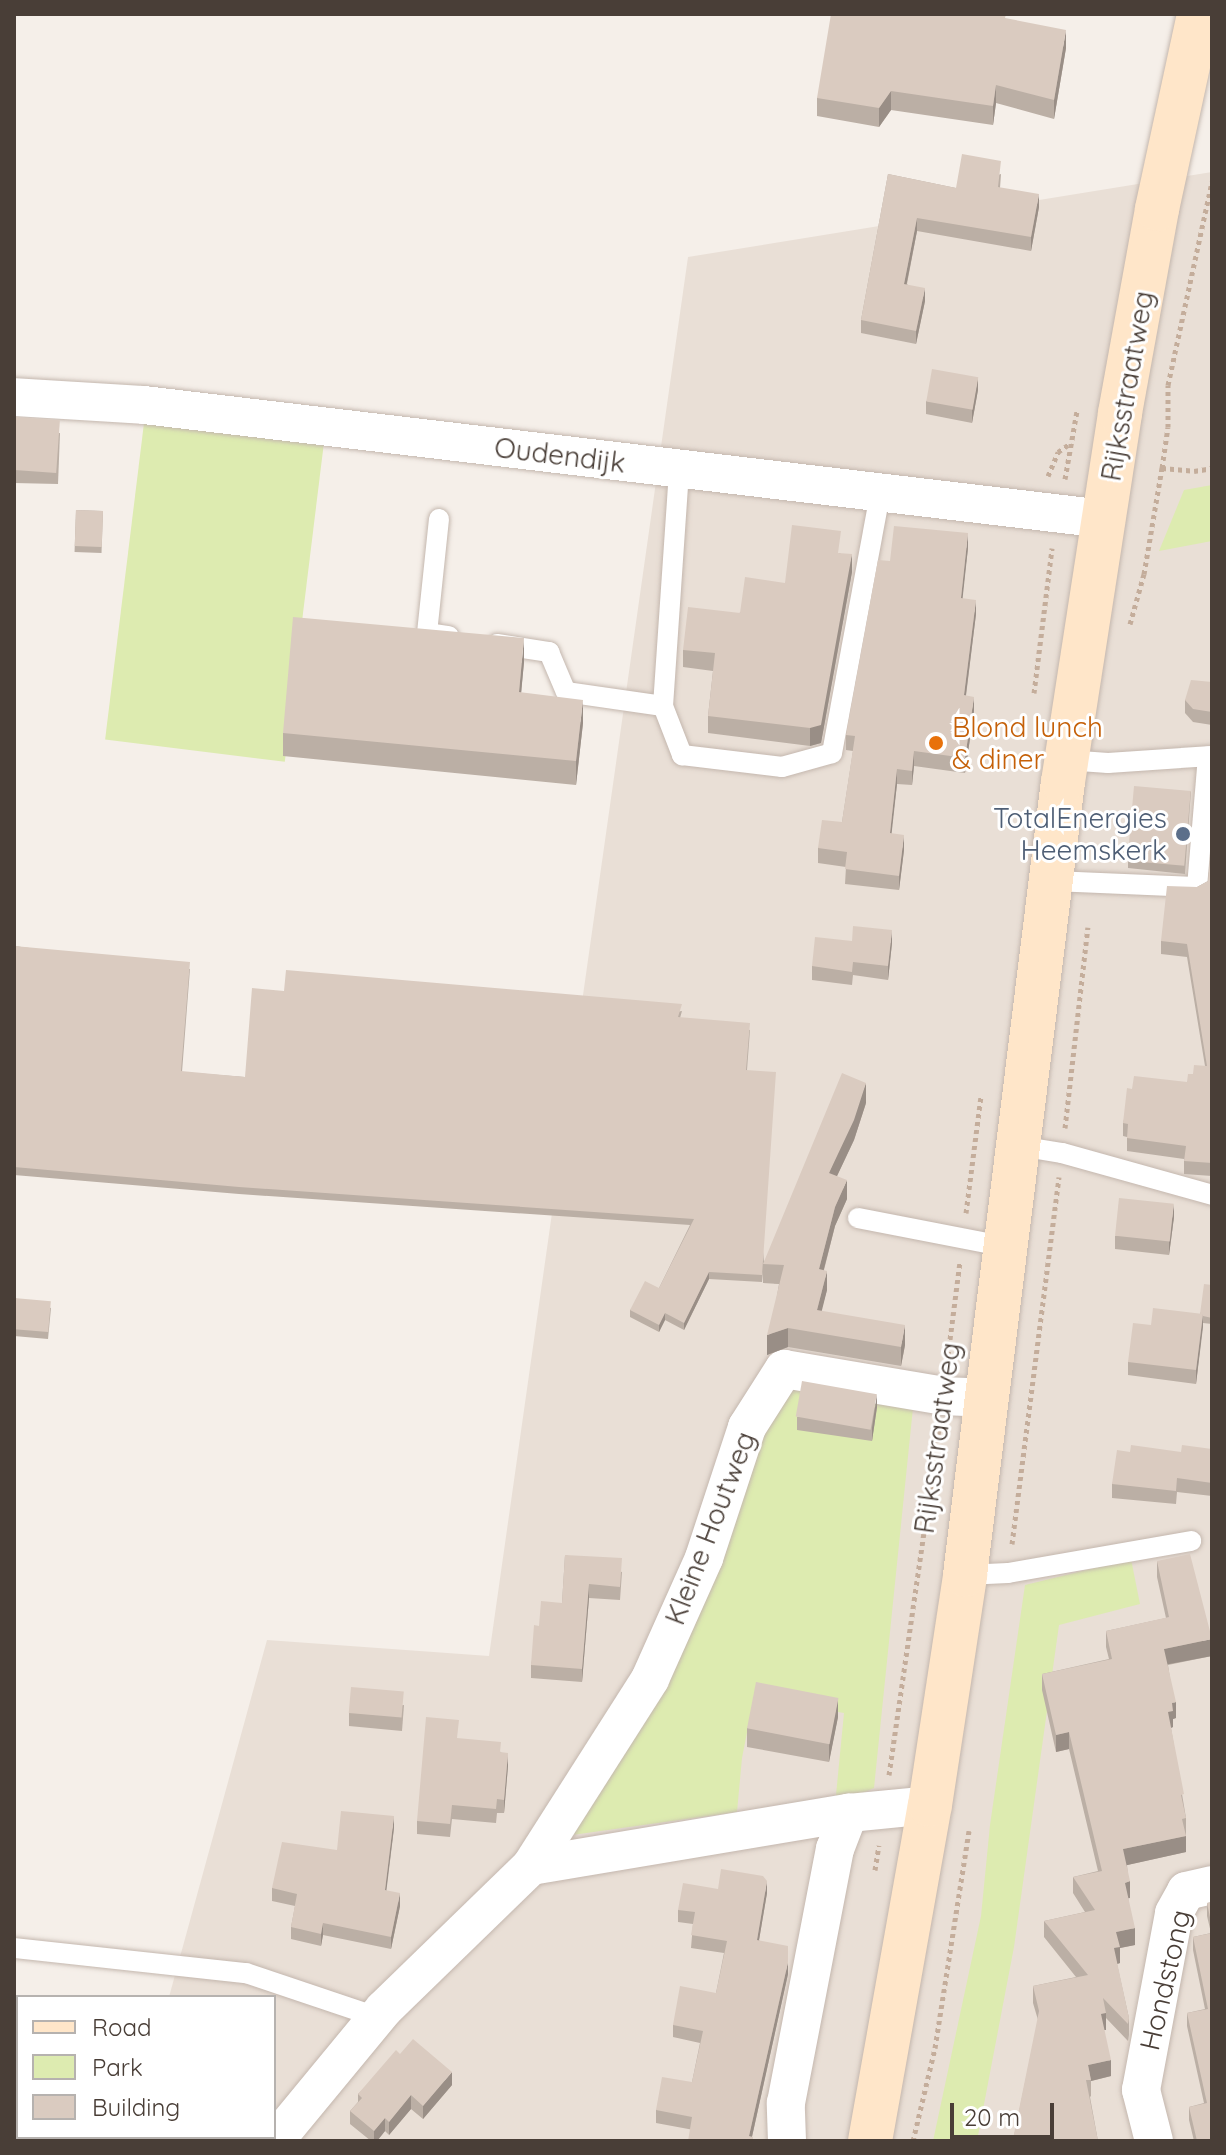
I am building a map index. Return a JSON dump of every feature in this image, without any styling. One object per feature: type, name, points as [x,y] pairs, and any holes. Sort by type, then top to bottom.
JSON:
[{"type":"main road","name":"Rijksstraatweg","points":[[870,2141],[930,1805],[965,1575],[1066,760],[1157,209],[1199,14]]},
{"type":"street","name":"Oudendijk","points":[[14,397],[144,405],[1105,519]]},
{"type":"street","name":"Kleine Houtweg","points":[[275,2141],[377,2017],[531,1866],[650,1679],[704,1558],[747,1427],[784,1369],[943,1396],[989,1398]]},
{"type":"street","points":[[531,1866],[867,1811],[930,1805]]},
{"type":"street","points":[[787,2141],[786,2103],[835,1849],[867,1811]]},
{"type":"street","name":"Hondstong","points":[[1154,2141],[1141,2090],[1174,1913],[1186,1891],[1212,1885]]},
{"type":"lane","points":[[679,469],[663,706],[682,755],[782,767],[832,753],[880,493]]},
{"type":"lane","points":[[439,519],[427,633],[549,652],[566,692],[663,706]]},
{"type":"lane","points":[[1051,881],[1197,887],[1210,756],[1108,763],[1066,760]]},
{"type":"lane","points":[[1019,1146],[1062,1153],[1212,1195]]},
{"type":"lane","points":[[858,1218],[1007,1247]]},
{"type":"lane","points":[[965,1575],[1008,1573],[1191,1541]]},
{"type":"lane","points":[[14,1948],[246,1973],[377,2017]]},
{"type":"path","name":"Rijksstraatweg","points":[[1128,631],[1144,574],[1162,468],[1168,385],[1212,182]]},
{"type":"path","points":[[1162,468],[1194,471],[1212,468]]},
{"type":"path","name":"Rijksstraatweg","points":[[875,1872],[867,1811],[943,1396],[983,1083]]},
{"type":"shaded area","points":[[1212,172],[1212,2141],[14,2141],[14,2083],[16,2139],[276,2139],[276,1995],[170,1995],[267,1640],[489,1656],[688,257]]},
{"type":"green space","points":[[144,423],[324,445],[285,762],[105,740]]},
{"type":"green space","points":[[1212,485],[1212,541],[1159,551],[1184,490]]},
{"type":"green space","points":[[789,1386],[914,1398],[874,1788],[835,1805],[844,1713],[754,1697],[742,1758],[737,1812],[572,1835],[769,1418]]},
{"type":"green space","points":[[1131,1559],[1140,1604],[1059,1625],[1014,1947],[977,2141],[933,2141],[981,1916],[990,1825],[1025,1585]]},
{"type":"building","points":[[831,14],[1006,14],[1005,18],[1066,30],[1054,100],[996,85],[993,106],[891,91],[879,108],[817,98]]},
{"type":"building","points":[[962,154],[1001,161],[998,187],[1039,194],[1031,237],[917,218],[904,284],[925,288],[916,331],[861,320],[888,174],[956,188]]},
{"type":"building","points":[[932,369],[978,377],[973,410],[926,401]]},
{"type":"building","points":[[15,417],[60,420],[56,473],[14,470]]},
{"type":"building","points":[[76,510],[103,511],[102,547],[75,546]]},
{"type":"building","points":[[792,525],[841,531],[838,553],[852,554],[821,725],[810,728],[708,716],[715,653],[683,650],[688,607],[740,613],[745,577],[785,583]]},
{"type":"building","points":[[894,526],[968,533],[961,598],[976,600],[964,695],[974,697],[965,758],[914,751],[912,771],[897,769],[890,833],[904,835],[899,876],[845,869],[847,852],[818,848],[822,820],[842,822],[855,736],[846,735],[878,560],[890,561]]},
{"type":"building","points":[[293,617],[524,638],[519,692],[583,700],[576,761],[283,733]]},
{"type":"building","points":[[1191,680],[1212,682],[1212,712],[1193,709],[1185,700]]},
{"type":"building","points":[[1134,786],[1191,791],[1184,866],[1127,861]]},
{"type":"building","points":[[1212,841],[1212,1163],[1184,1161],[1186,1146],[1127,1138],[1128,1124],[1123,1123],[1127,1088],[1132,1089],[1134,1076],[1187,1082],[1188,1074],[1193,1074],[1194,1065],[1207,1066],[1187,944],[1161,941],[1167,886],[1197,887],[1208,881]]},
{"type":"building","points":[[853,926],[892,930],[888,966],[853,962],[852,972],[812,966],[815,937],[852,941]]},
{"type":"building","points":[[14,946],[190,962],[181,1071],[245,1077],[252,988],[284,991],[286,970],[682,1004],[678,1017],[750,1023],[746,1070],[776,1072],[762,1275],[709,1272],[684,1323],[665,1313],[659,1325],[630,1310],[645,1281],[659,1288],[694,1219],[239,1187],[14,1167]]},
{"type":"building","points":[[842,1073],[866,1083],[854,1120],[829,1173],[847,1180],[835,1207],[819,1269],[827,1271],[817,1310],[905,1325],[901,1347],[788,1328],[767,1335],[784,1265],[763,1264]]},
{"type":"building","points":[[1119,1198],[1174,1204],[1170,1242],[1115,1236]]},
{"type":"building","points":[[1204,1284],[1212,1285],[1212,1318],[1200,1314]]},
{"type":"building","points":[[14,1298],[51,1301],[48,1332],[14,1329]]},
{"type":"building","points":[[1153,1308],[1203,1314],[1196,1370],[1128,1362],[1133,1323],[1151,1325]]},
{"type":"building","points":[[802,1381],[877,1394],[871,1430],[796,1416]]},
{"type":"building","points":[[1131,1445],[1181,1452],[1182,1445],[1212,1449],[1212,1483],[1177,1478],[1176,1491],[1112,1484],[1117,1450],[1130,1452]]},
{"type":"building","points":[[1190,1554],[1212,1639],[1164,1649],[1176,1702],[1172,1703],[1173,1711],[1168,1712],[1184,1794],[1181,1795],[1186,1818],[1182,1819],[1186,1836],[1123,1849],[1130,1881],[1125,1883],[1135,1928],[1116,1932],[1120,1947],[1114,1948],[1129,2018],[1128,2024],[1103,1998],[1106,2013],[1101,2014],[1111,2060],[1088,2065],[1091,2080],[1086,2080],[1098,2141],[1014,2141],[1039,2011],[1033,1986],[1088,1975],[1044,1921],[1095,1910],[1073,1877],[1102,1871],[1069,1732],[1056,1735],[1042,1674],[1112,1659],[1106,1631],[1169,1617],[1157,1561]]},
{"type":"building","points":[[565,1555],[622,1558],[620,1587],[589,1584],[582,1669],[531,1665],[534,1625],[539,1626],[541,1601],[562,1603]]},
{"type":"building","points":[[756,1682],[838,1698],[829,1744],[747,1728]]},
{"type":"building","points":[[351,1687],[404,1692],[402,1718],[349,1713]]},
{"type":"building","points":[[426,1717],[459,1720],[457,1738],[501,1742],[500,1752],[508,1753],[504,1800],[497,1799],[496,1809],[452,1805],[450,1824],[417,1821]]},
{"type":"building","points":[[341,1811],[394,1816],[385,1890],[400,1893],[391,1937],[323,1923],[321,1934],[291,1927],[297,1894],[272,1888],[282,1842],[337,1850]]},
{"type":"building","points":[[721,1869],[763,1876],[767,1881],[757,1940],[788,1946],[788,1962],[749,2136],[753,2137],[752,2141],[688,2141],[692,2117],[656,2110],[662,2077],[692,2082],[703,2031],[673,2025],[680,1986],[716,1993],[727,1941],[691,1935],[695,1912],[678,1910],[683,1883],[718,1889]]},
{"type":"building","points":[[1212,1902],[1212,1927],[1207,1903]]},
{"type":"building","points":[[1212,1933],[1212,2141],[1197,2141],[1189,2107],[1207,2103],[1187,2013],[1208,2009],[1193,1937]]},
{"type":"building","points":[[413,2039],[452,2072],[423,2106],[411,2095],[389,2122],[385,2118],[374,2131],[350,2111],[362,2098],[358,2094],[396,2050],[400,2054]]},
{"type":"place","name":"Blond lunch & diner","points":[[936,743]]},
{"type":"place","name":"TotalEnergies Heemskerk","points":[[1183,834]]}]
